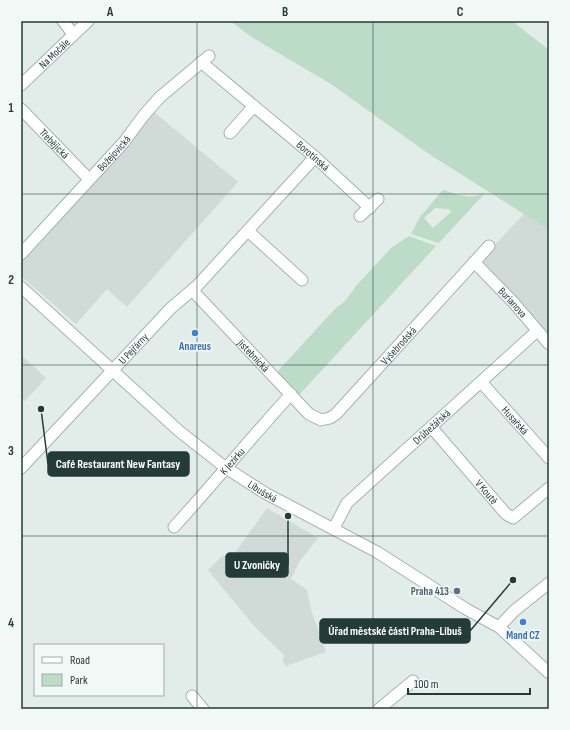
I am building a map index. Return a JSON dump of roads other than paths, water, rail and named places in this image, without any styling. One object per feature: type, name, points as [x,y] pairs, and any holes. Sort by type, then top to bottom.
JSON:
[{"type":"street","points":[[63,21],[73,34]]},
{"type":"street","name":"Na Močále","points":[[21,85],[88,21]]},
{"type":"street","name":"Borotínská","points":[[205,59],[254,106],[315,157],[369,208]]},
{"type":"street","name":"Božejovická","points":[[21,254],[88,178],[124,142],[144,114],[205,59]]},
{"type":"street","points":[[230,133],[254,106]]},
{"type":"street","name":"Třebějická","points":[[21,109],[88,178]]},
{"type":"street","name":"U Pejřárny","points":[[21,468],[171,308],[192,290],[248,231],[315,157]]},
{"type":"street","points":[[360,216],[378,199]]},
{"type":"street","points":[[248,231],[302,280]]},
{"type":"street","name":"Vyšebrodská","points":[[317,420],[325,420],[336,414],[489,246]]},
{"type":"street","name":"Burianova","points":[[474,262],[513,302],[549,344]]},
{"type":"street","name":"Libušská","points":[[21,286],[179,431],[226,468],[266,493],[377,552],[466,609],[499,627],[549,673]]},
{"type":"street","name":"Jistebnická","points":[[192,290],[309,414],[317,420]]},
{"type":"street","name":"Drůbežářská","points":[[334,528],[347,503],[482,383],[537,331]]},
{"type":"street","name":"Husařská","points":[[482,383],[549,458]]},
{"type":"street","name":"K Jezírku","points":[[174,527],[290,394]]},
{"type":"street","name":"V Koutě","points":[[432,428],[506,514],[513,518],[549,488]]},
{"type":"street","points":[[499,627],[514,611],[549,583]]},
{"type":"street","points":[[379,709],[413,681]]},
{"type":"street","points":[[192,696],[203,709]]},
{"type":"place","name":"Anareus","points":[[195,333]]},
{"type":"place","name":"Café Restaurant New Fantasy","points":[[41,409]]},
{"type":"place","name":"U Zvoničky","points":[[288,516]]},
{"type":"place","name":"Úřad městské části Praha-Libuš","points":[[513,580]]},
{"type":"place","name":"Praha 413","points":[[457,591]]},
{"type":"place","name":"Mand CZ","points":[[523,622]]}]
